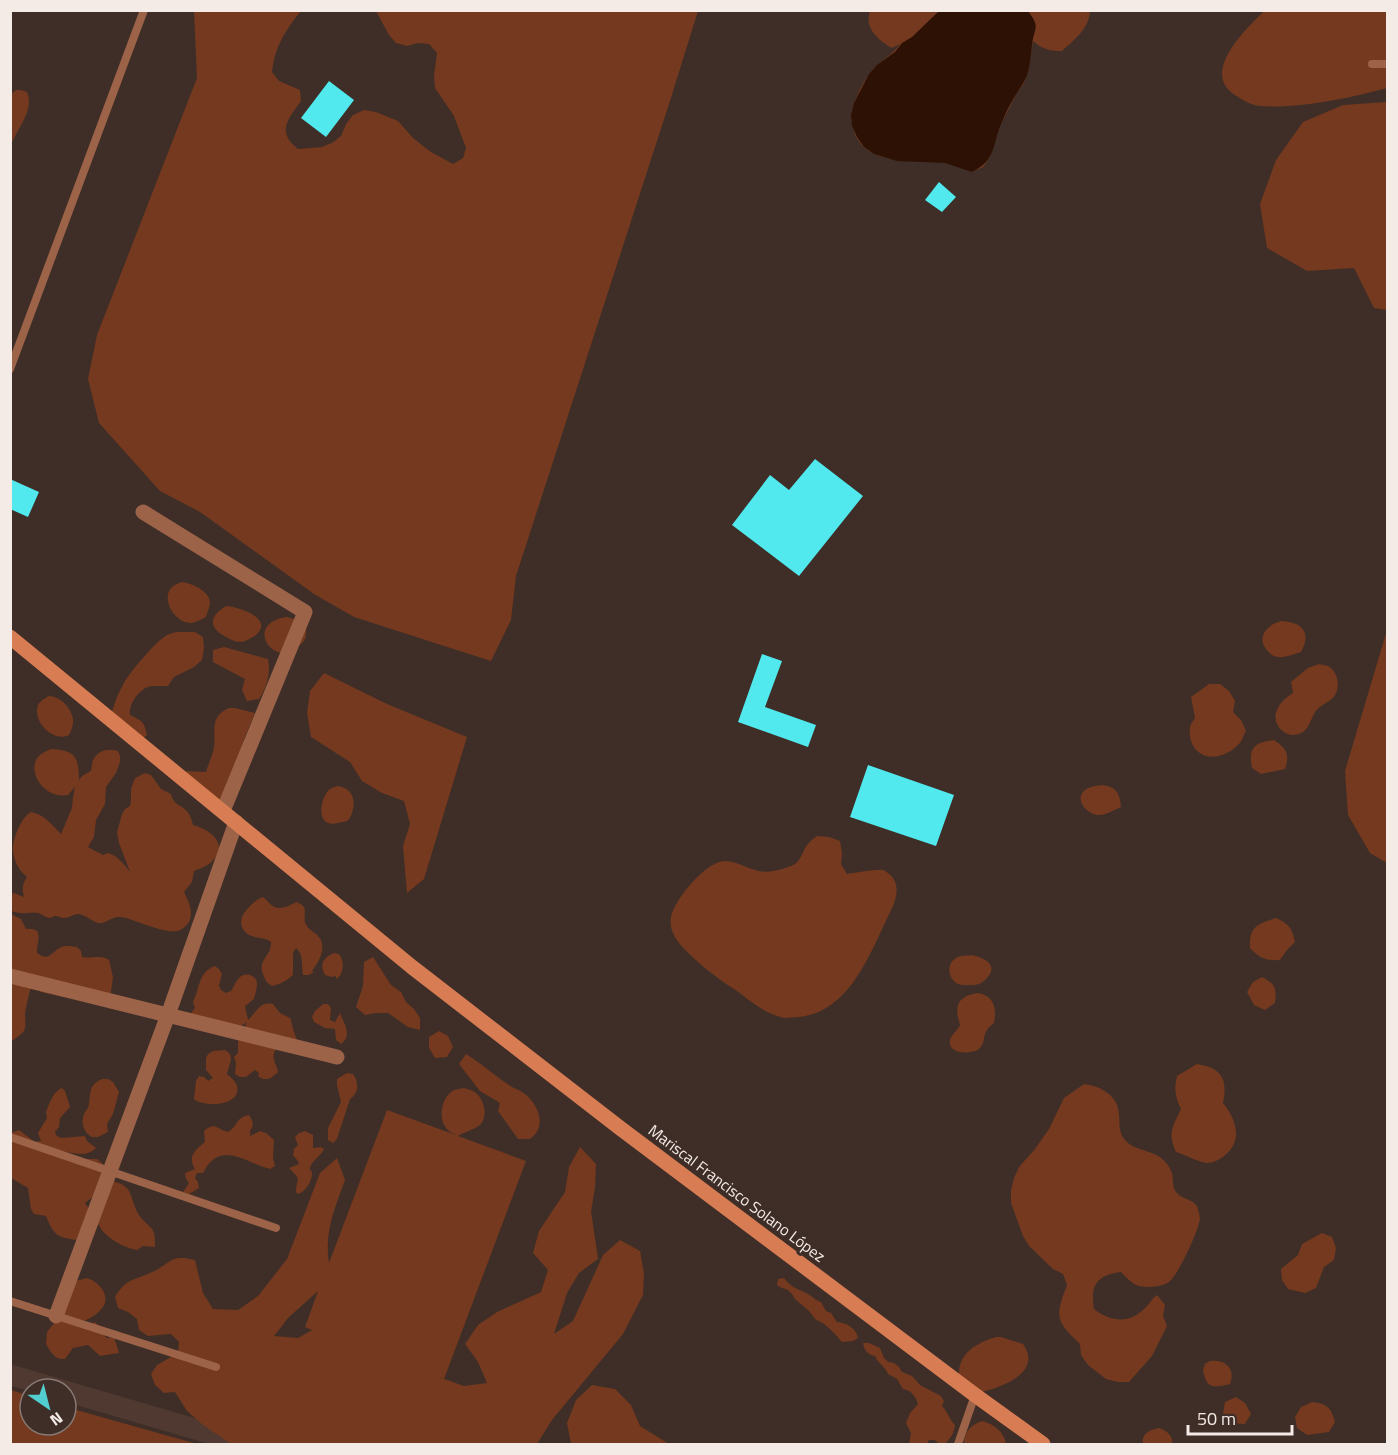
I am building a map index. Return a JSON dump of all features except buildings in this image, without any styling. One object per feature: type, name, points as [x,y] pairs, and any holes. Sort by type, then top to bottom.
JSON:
[{"type":"street","points":[[143,513],[305,612],[223,811]]},
{"type":"street","name":"Mariscal Francisco Solano López","points":[[10,637],[412,967],[620,1128],[1042,1444]]},
{"type":"street","points":[[56,1316],[168,1015],[236,822]]},
{"type":"street","points":[[10,976],[337,1057]]},
{"type":"lane","points":[[10,369],[144,10]]},
{"type":"lane","points":[[1372,64],[1388,64]]},
{"type":"lane","points":[[10,1137],[276,1228]]},
{"type":"lane","points":[[10,1301],[216,1367]]},
{"type":"lane","points":[[958,1444],[975,1395]]},
{"type":"shaded area","points":[[940,10],[1028,11],[1036,24],[1026,78],[1005,115],[990,157],[972,172],[945,163],[897,161],[874,154],[864,147],[852,126],[851,115],[854,103],[869,74]]},
{"type":"shaded area","points":[[1266,10],[1387,11],[1387,88],[1341,99],[1291,106],[1256,105],[1235,95],[1225,86],[1222,75],[1224,64],[1237,40]]},
{"type":"shaded area","points":[[194,11],[301,11],[282,39],[275,55],[272,72],[279,81],[300,90],[301,101],[286,125],[287,137],[298,149],[322,147],[332,143],[341,136],[353,115],[364,110],[398,121],[413,138],[431,152],[453,164],[463,158],[466,148],[454,116],[435,88],[437,53],[429,44],[418,43],[407,46],[396,43],[376,11],[698,11],[516,576],[511,620],[491,661],[354,617],[314,594],[200,512],[160,491],[99,423],[88,379],[97,335],[197,78]]},
{"type":"shaded area","points":[[870,11],[1090,11],[1084,28],[1062,51],[1046,49],[1033,41],[1024,83],[1001,124],[990,157],[983,167],[972,172],[946,163],[904,160],[877,155],[866,149],[857,139],[852,124],[852,111],[860,90],[874,69],[900,44],[892,48],[873,33],[869,23]]},
{"type":"shaded area","points":[[16,90],[27,92],[29,106],[11,145],[11,94]]},
{"type":"shaded area","points":[[1388,102],[1387,310],[1374,308],[1354,268],[1307,271],[1267,248],[1260,204],[1276,160],[1303,122],[1343,105]]},
{"type":"shaded area","points":[[183,582],[204,591],[210,602],[206,617],[192,623],[178,618],[169,606],[169,591]]},
{"type":"shaded area","points":[[226,606],[240,609],[254,616],[261,625],[260,631],[253,637],[240,642],[220,633],[213,622],[216,614]]},
{"type":"shaded area","points":[[287,617],[298,620],[306,628],[306,634],[300,645],[290,652],[281,653],[268,645],[265,632],[275,620]]},
{"type":"shaded area","points":[[1281,621],[1295,623],[1303,629],[1305,639],[1301,652],[1278,657],[1266,649],[1262,640],[1265,631]]},
{"type":"shaded area","points":[[1387,630],[1387,863],[1370,853],[1348,815],[1345,771]]},
{"type":"shaded area","points":[[177,632],[195,632],[203,637],[202,660],[194,667],[174,677],[168,686],[148,687],[136,696],[130,715],[143,724],[147,735],[143,738],[112,713],[114,705],[125,681],[143,658],[164,637]]},
{"type":"shaded area","points":[[224,647],[268,659],[268,680],[259,699],[247,701],[242,690],[245,679],[213,662],[213,650]]},
{"type":"shaded area","points":[[1319,664],[1328,666],[1335,672],[1338,681],[1336,694],[1317,710],[1303,732],[1297,735],[1286,733],[1276,721],[1278,707],[1293,693],[1291,682],[1308,668]]},
{"type":"shaded area","points":[[324,673],[387,704],[467,737],[424,879],[407,893],[403,846],[410,824],[404,801],[382,793],[362,781],[350,762],[311,737],[307,713],[310,691]]},
{"type":"shaded area","points":[[1209,684],[1220,684],[1229,691],[1235,701],[1233,712],[1241,720],[1246,731],[1237,746],[1215,757],[1201,754],[1195,749],[1190,734],[1190,726],[1195,718],[1191,697]]},
{"type":"shaded area","points":[[49,696],[62,701],[71,711],[73,724],[69,735],[63,737],[51,734],[41,724],[38,718],[38,705]]},
{"type":"shaded area","points":[[229,708],[255,713],[222,804],[184,776],[187,771],[206,772],[213,750],[216,720]]},
{"type":"shaded area","points":[[1274,740],[1286,752],[1285,769],[1261,774],[1252,768],[1252,751],[1257,744]]},
{"type":"shaded area","points":[[51,749],[66,751],[74,756],[78,766],[79,780],[91,771],[93,760],[98,754],[107,750],[118,751],[120,762],[116,773],[106,787],[105,804],[96,820],[94,837],[88,847],[103,855],[108,853],[115,856],[130,872],[117,832],[122,814],[130,806],[131,789],[135,778],[145,773],[151,775],[161,789],[171,794],[174,801],[187,811],[193,825],[207,831],[217,840],[220,850],[210,864],[194,871],[192,882],[184,892],[190,906],[191,916],[187,925],[182,929],[169,931],[120,917],[98,923],[80,914],[66,918],[55,916],[50,918],[38,913],[11,911],[10,895],[14,893],[24,897],[23,887],[27,877],[17,866],[14,858],[14,841],[18,829],[31,812],[48,820],[61,834],[72,808],[75,787],[68,795],[50,793],[38,781],[35,774],[36,760],[41,754]]},
{"type":"shaded area","points":[[1101,785],[1116,791],[1121,807],[1099,815],[1091,813],[1084,807],[1081,796],[1087,789]]},
{"type":"shaded area","points":[[337,786],[351,793],[353,809],[347,821],[336,824],[325,821],[322,805],[328,791]]},
{"type":"shaded area","points":[[817,836],[840,841],[841,864],[847,874],[880,870],[887,872],[896,884],[896,896],[870,955],[842,996],[830,1006],[815,1013],[785,1018],[771,1014],[758,1006],[701,964],[678,941],[671,929],[671,917],[684,892],[709,867],[725,861],[766,872],[781,869],[797,862],[807,845]]},
{"type":"shaded area","points":[[263,897],[276,908],[296,902],[305,909],[305,923],[318,936],[322,944],[320,959],[312,971],[314,972],[303,975],[301,957],[296,948],[293,953],[293,975],[272,986],[266,981],[262,965],[271,947],[271,942],[249,935],[243,930],[241,923],[244,913]]},
{"type":"shaded area","points":[[11,914],[21,919],[26,929],[36,930],[39,936],[37,953],[42,956],[47,957],[60,948],[71,946],[81,951],[82,957],[102,957],[109,960],[113,977],[110,999],[64,997],[31,988],[25,1013],[24,1030],[11,1042]]},
{"type":"shaded area","points":[[1276,918],[1289,927],[1295,942],[1280,960],[1271,960],[1260,956],[1250,948],[1250,941],[1256,927]]},
{"type":"shaded area","points":[[334,953],[339,954],[343,964],[340,976],[336,979],[336,976],[325,975],[322,968],[325,959]]},
{"type":"shaded area","points":[[972,955],[989,963],[991,971],[989,975],[977,984],[957,983],[951,977],[949,968],[951,964],[958,957]]},
{"type":"shaded area","points":[[373,957],[391,985],[401,992],[406,1002],[420,1018],[420,1030],[408,1027],[388,1013],[365,1015],[356,1007],[363,986],[364,962]]},
{"type":"shaded area","points":[[215,966],[222,974],[219,985],[221,990],[226,993],[231,991],[241,976],[247,974],[255,978],[257,986],[254,999],[245,1006],[248,1020],[261,1006],[268,1003],[273,1004],[280,1013],[290,1018],[297,1044],[278,1046],[274,1057],[278,1072],[271,1078],[261,1078],[255,1070],[246,1077],[235,1074],[234,1057],[238,1053],[238,1042],[247,1022],[237,1029],[188,1017],[195,1008],[193,1002],[202,976]]},
{"type":"shaded area","points":[[1262,977],[1272,984],[1276,994],[1275,1003],[1265,1010],[1254,1005],[1247,992],[1253,982]]},
{"type":"shaded area","points":[[978,993],[991,1000],[995,1012],[994,1023],[986,1032],[980,1048],[972,1052],[956,1051],[952,1049],[950,1040],[960,1025],[957,1012],[959,1003],[961,999]]},
{"type":"shaded area","points":[[323,1004],[328,1004],[331,1008],[330,1020],[335,1022],[340,1013],[347,1033],[345,1041],[341,1044],[336,1040],[335,1029],[325,1028],[314,1022],[312,1017],[315,1011]]},
{"type":"shaded area","points":[[439,1031],[448,1036],[453,1047],[447,1057],[435,1058],[429,1048],[429,1037]]},
{"type":"shaded area","points":[[225,1050],[231,1058],[227,1074],[236,1083],[237,1093],[234,1098],[221,1103],[199,1102],[194,1099],[196,1081],[199,1076],[208,1081],[213,1078],[206,1070],[208,1054]]},
{"type":"shaded area","points":[[466,1054],[531,1099],[540,1122],[539,1128],[530,1139],[518,1139],[498,1111],[500,1103],[480,1091],[459,1064]]},
{"type":"shaded area","points":[[1197,1064],[1212,1068],[1224,1081],[1223,1103],[1232,1116],[1236,1131],[1236,1138],[1230,1150],[1220,1159],[1209,1163],[1176,1152],[1172,1140],[1172,1130],[1181,1109],[1176,1093],[1177,1076]]},
{"type":"shaded area","points":[[347,1073],[355,1077],[356,1091],[350,1099],[337,1139],[333,1143],[328,1140],[328,1128],[341,1102],[337,1079]]},
{"type":"shaded area","points":[[102,1079],[113,1082],[119,1092],[113,1114],[107,1124],[108,1132],[92,1137],[85,1129],[83,1119],[89,1106],[91,1089]]},
{"type":"shaded area","points":[[1084,1084],[1102,1089],[1112,1097],[1118,1107],[1120,1131],[1123,1137],[1133,1146],[1157,1155],[1165,1161],[1172,1173],[1176,1192],[1197,1206],[1200,1218],[1183,1261],[1174,1277],[1164,1285],[1139,1286],[1121,1272],[1106,1276],[1094,1288],[1094,1309],[1114,1319],[1128,1319],[1134,1316],[1157,1295],[1165,1305],[1163,1316],[1167,1326],[1152,1356],[1129,1382],[1106,1379],[1088,1365],[1081,1355],[1080,1344],[1066,1329],[1060,1318],[1060,1304],[1067,1285],[1063,1274],[1053,1269],[1029,1246],[1011,1203],[1011,1190],[1019,1167],[1049,1129],[1064,1098]]},
{"type":"shaded area","points":[[61,1088],[65,1091],[70,1107],[60,1118],[56,1135],[61,1138],[85,1136],[87,1141],[96,1148],[83,1154],[59,1150],[72,1159],[97,1159],[107,1170],[110,1181],[124,1185],[128,1189],[139,1215],[152,1228],[155,1247],[143,1246],[137,1250],[117,1243],[105,1234],[97,1222],[96,1215],[100,1191],[85,1203],[90,1210],[77,1240],[65,1238],[54,1232],[46,1216],[34,1214],[28,1188],[11,1178],[11,1133],[19,1130],[35,1142],[41,1141],[38,1133],[47,1118],[46,1112],[54,1094]]},
{"type":"shaded area","points":[[464,1088],[473,1091],[480,1098],[484,1107],[483,1121],[475,1128],[458,1136],[526,1161],[444,1379],[464,1386],[487,1383],[478,1362],[465,1344],[478,1325],[497,1312],[541,1292],[548,1270],[533,1253],[539,1231],[565,1192],[569,1167],[580,1147],[596,1164],[591,1211],[598,1259],[579,1273],[567,1293],[554,1334],[573,1321],[603,1255],[620,1240],[640,1251],[644,1273],[643,1295],[623,1334],[552,1420],[537,1444],[231,1444],[187,1411],[175,1392],[164,1393],[155,1385],[151,1374],[157,1365],[178,1353],[179,1342],[171,1334],[148,1336],[139,1330],[137,1319],[118,1308],[115,1297],[126,1284],[157,1270],[170,1261],[186,1258],[195,1260],[203,1293],[213,1309],[238,1310],[258,1296],[287,1259],[320,1173],[337,1158],[345,1180],[329,1230],[329,1263],[387,1110],[456,1135],[449,1131],[442,1121],[443,1103],[454,1090]],"holes":[[[318,1291],[305,1327],[312,1330],[298,1338],[274,1336],[288,1318]]]},
{"type":"shaded area","points":[[249,1115],[253,1126],[250,1136],[260,1131],[274,1140],[275,1166],[270,1169],[242,1158],[225,1155],[217,1157],[203,1173],[197,1173],[195,1178],[199,1188],[189,1194],[183,1192],[189,1183],[185,1173],[195,1169],[192,1161],[193,1154],[205,1142],[204,1131],[214,1126],[228,1132],[241,1118]]},
{"type":"shaded area","points":[[305,1131],[313,1135],[313,1148],[324,1149],[311,1165],[312,1175],[309,1184],[298,1194],[296,1192],[298,1180],[289,1168],[299,1164],[293,1155],[298,1145],[295,1137]]},
{"type":"shaded area","points":[[1322,1233],[1332,1237],[1336,1248],[1334,1260],[1324,1267],[1316,1288],[1305,1293],[1288,1289],[1282,1280],[1281,1269],[1298,1255],[1302,1244]]},
{"type":"shaded area","points":[[87,1278],[102,1289],[105,1302],[95,1315],[79,1322],[90,1325],[95,1322],[107,1338],[114,1337],[119,1353],[100,1356],[88,1345],[73,1348],[65,1359],[58,1358],[53,1355],[46,1344],[47,1332],[76,1281]]},
{"type":"shaded area","points":[[784,1278],[792,1286],[821,1302],[837,1322],[848,1325],[858,1338],[842,1342],[827,1326],[816,1320],[788,1290],[777,1285],[778,1279]]},
{"type":"shaded area","points":[[996,1337],[1023,1344],[1028,1354],[1028,1363],[1018,1377],[981,1392],[959,1375],[960,1367],[962,1360],[976,1345]]},
{"type":"shaded area","points":[[863,1343],[880,1348],[888,1362],[894,1363],[920,1385],[941,1396],[944,1401],[942,1406],[955,1425],[952,1435],[945,1444],[929,1440],[927,1444],[909,1444],[911,1433],[906,1423],[910,1413],[918,1404],[917,1401],[911,1392],[903,1389],[897,1379],[888,1374],[875,1356],[867,1352]]},
{"type":"shaded area","points":[[1210,1361],[1225,1363],[1228,1366],[1232,1373],[1230,1384],[1212,1386],[1206,1381],[1203,1370],[1205,1364]]},
{"type":"shaded area","points":[[10,1364],[54,1377],[18,1377],[18,1388],[11,1386]]},
{"type":"shaded area","points":[[78,1384],[283,1444],[209,1444],[78,1406]]},
{"type":"shaded area","points":[[592,1385],[615,1389],[631,1405],[640,1426],[669,1444],[571,1444],[567,1423],[576,1400]]},
{"type":"shaded area","points":[[11,1390],[18,1392],[18,1437],[78,1437],[78,1410],[197,1444],[11,1444]]},
{"type":"shaded area","points":[[1236,1397],[1245,1403],[1251,1414],[1245,1424],[1229,1423],[1223,1413],[1225,1402]]},
{"type":"shaded area","points":[[1312,1402],[1325,1405],[1332,1413],[1335,1422],[1329,1432],[1307,1435],[1297,1428],[1295,1417],[1301,1407]]},
{"type":"shaded area","points":[[983,1421],[998,1430],[1006,1444],[964,1444],[969,1429]]},
{"type":"shaded area","points":[[1159,1428],[1169,1434],[1172,1444],[1143,1444],[1146,1433]]}]
